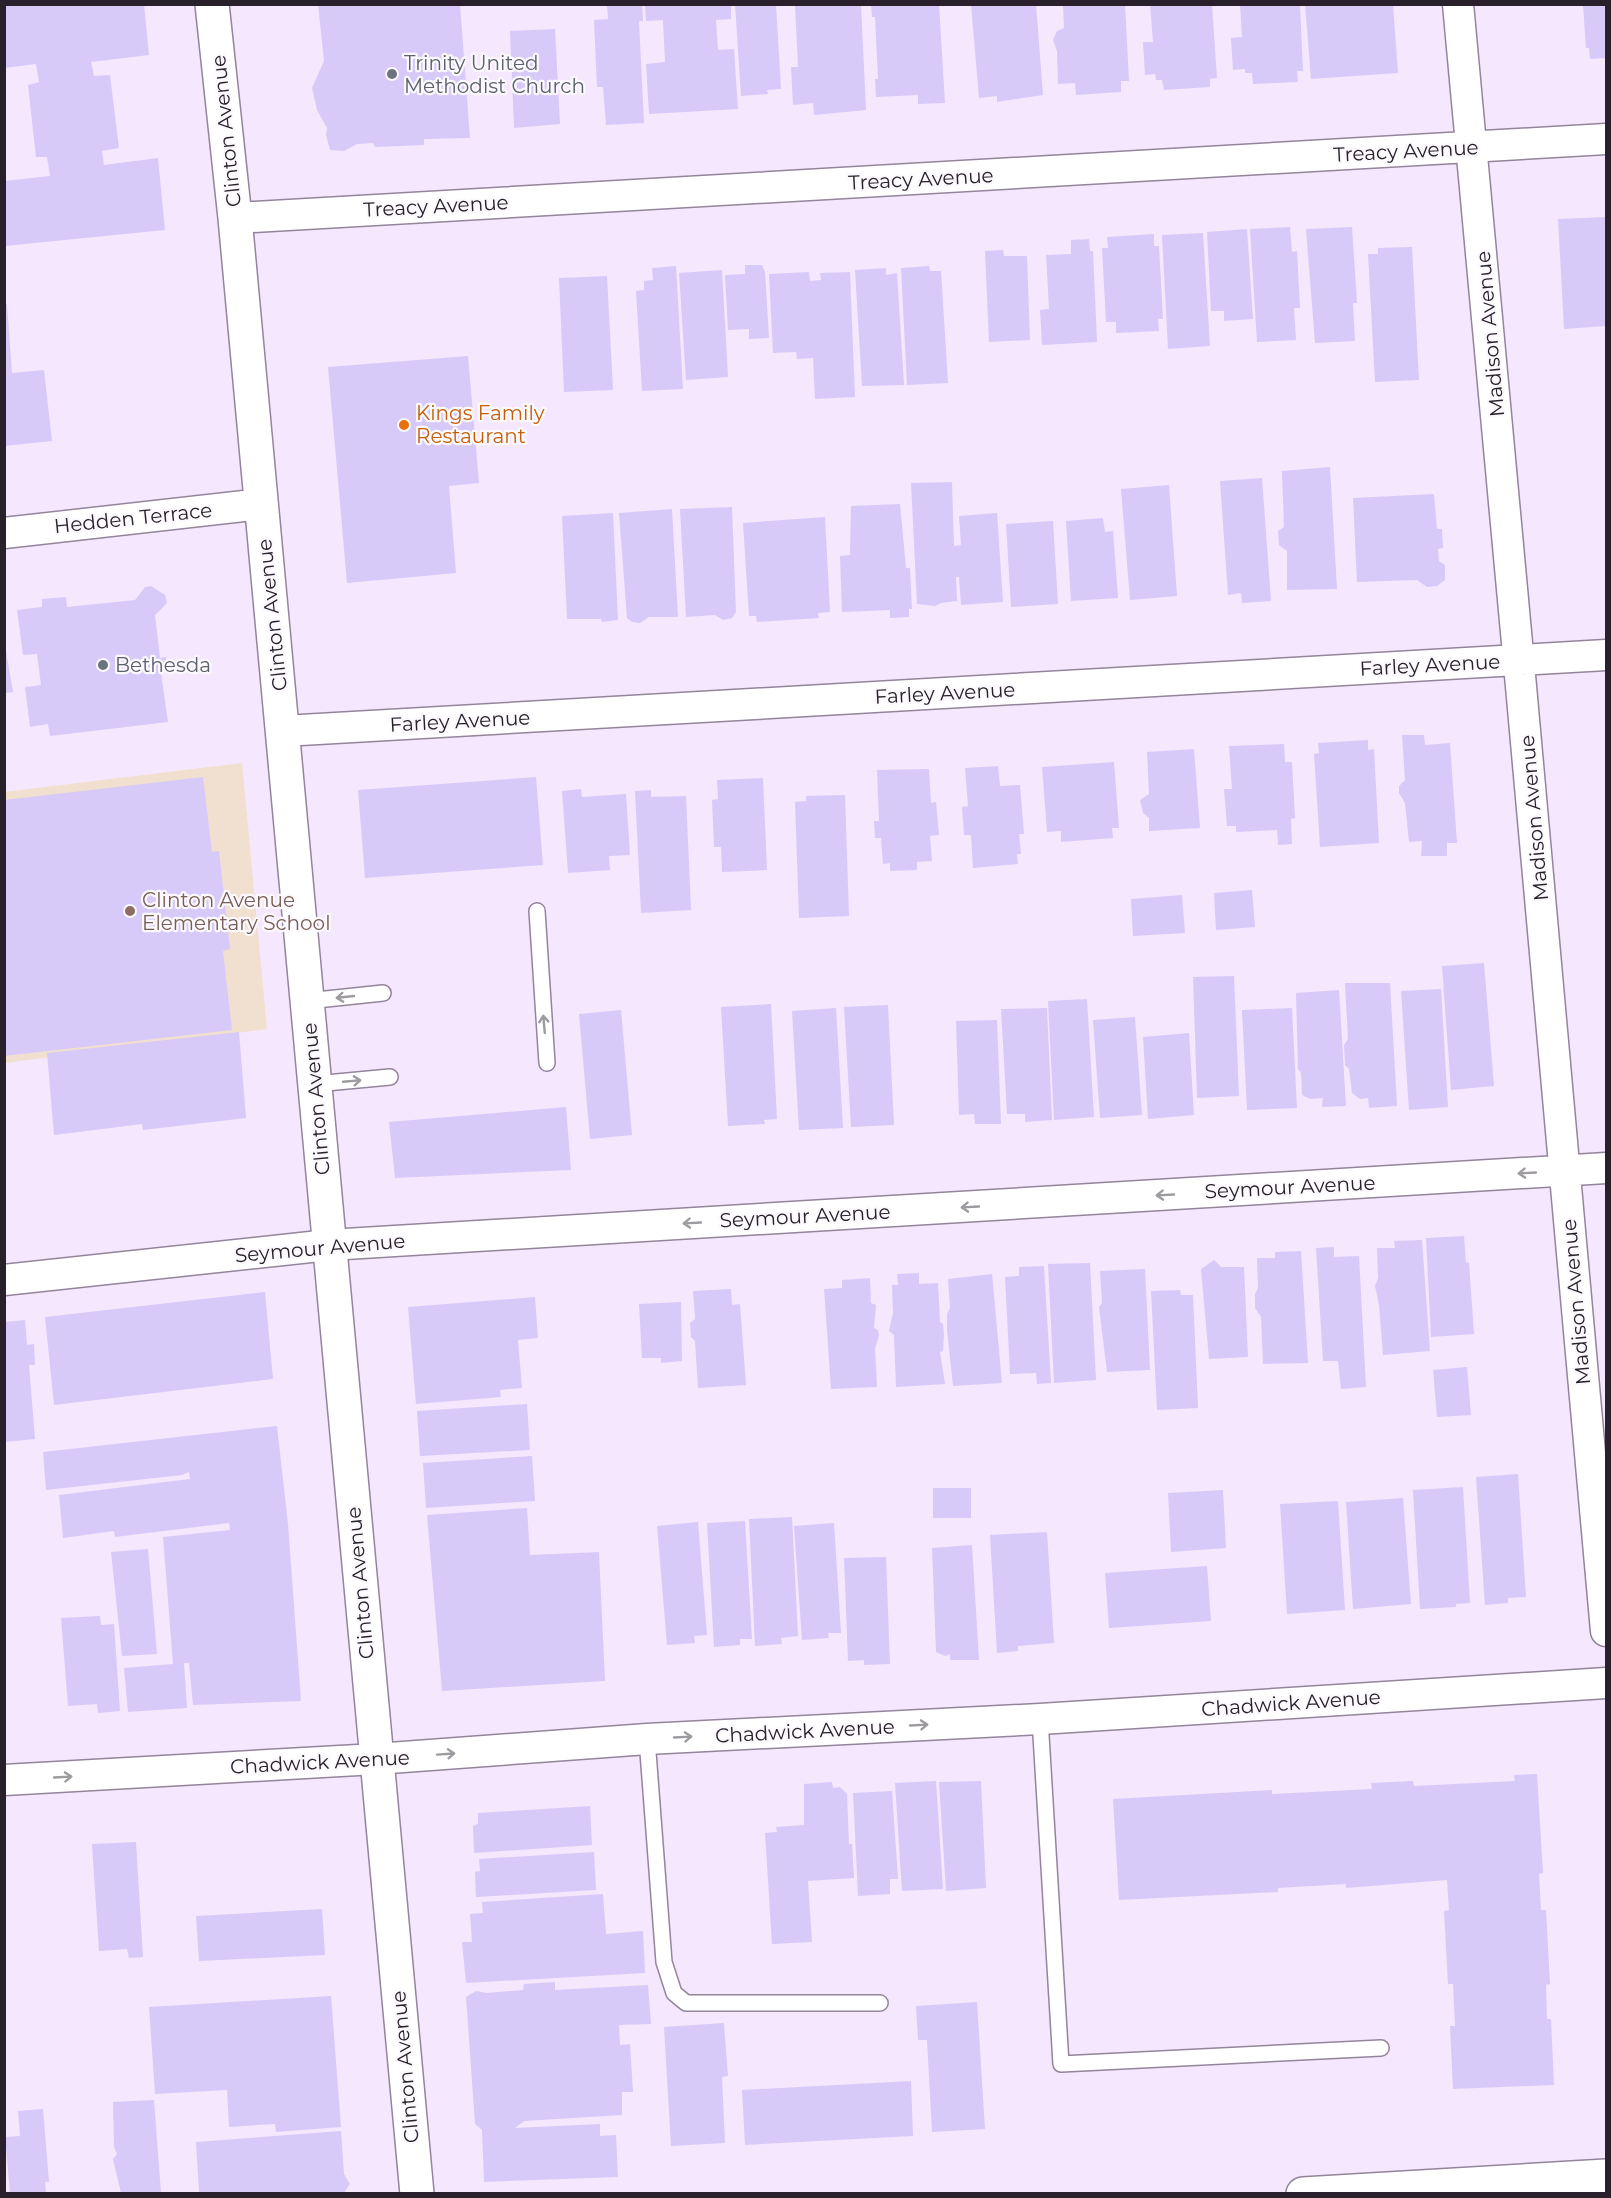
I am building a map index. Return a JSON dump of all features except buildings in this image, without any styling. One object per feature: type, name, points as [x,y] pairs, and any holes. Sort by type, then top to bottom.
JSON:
[{"type":"main road","name":"Clinton Avenue","points":[[212,4],[235,218],[417,2193]]},
{"type":"main road","points":[[1303,2193],[1606,2176]]},
{"type":"street","name":"Madison Avenue","points":[[1458,4],[1520,660],[1563,1171],[1606,1631]]},
{"type":"street","name":"Treacy Avenue","points":[[235,218],[1606,139]]},
{"type":"street","name":"Hedden Terrace","points":[[4,533],[261,504]]},
{"type":"street","name":"Farley Avenue","points":[[283,731],[1606,655]]},
{"type":"street","name":"Seymour Avenue","points":[[4,1280],[329,1245],[1606,1168]]},
{"type":"street","name":"Chadwick Avenue","points":[[4,1780],[376,1759],[647,1738],[1040,1719],[1606,1683]]},
{"type":"lane","points":[[537,911],[540,985],[547,1063]]},
{"type":"lane","points":[[307,1001],[383,993]]},
{"type":"lane","points":[[315,1084],[390,1077]]},
{"type":"lane","points":[[1040,1719],[1061,2064],[1381,2048]]},
{"type":"lane","points":[[647,1738],[664,1962],[674,1993],[686,2003],[880,2003]]},
{"type":"shaded area","name":"Clinton Avenue Elementary School","points":[[242,763],[267,1029],[5,1063],[4,792]]},
{"type":"place","name":"Trinity United Methodist Church","points":[[392,74]]},
{"type":"place","name":"Kings Family Restaurant","points":[[404,425]]},
{"type":"place","name":"Bethesda","points":[[103,665]]},
{"type":"place","name":"Clinton Avenue Elementary School","points":[[130,911]]}]
